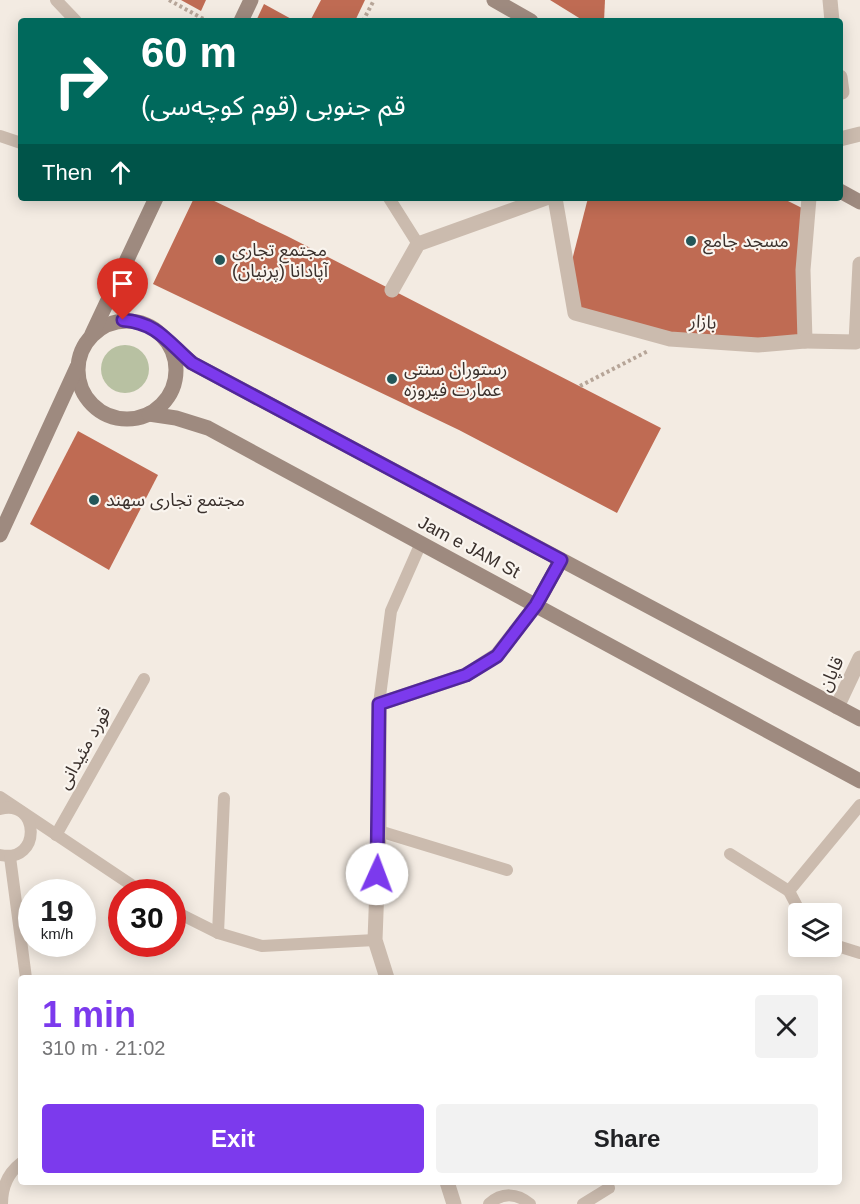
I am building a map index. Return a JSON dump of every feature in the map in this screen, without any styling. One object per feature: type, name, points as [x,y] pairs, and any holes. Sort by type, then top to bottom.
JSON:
[{"type":"street","points":[[242,18],[251,0]]},
{"type":"street","points":[[494,0],[526,18]]},
{"type":"street","points":[[830,0],[832,18]]},
{"type":"street","points":[[843,138],[860,134]]},
{"type":"street","points":[[843,193],[860,202]]},
{"type":"street","points":[[91,336],[105,325],[123,320],[140,322],[156,330],[168,342],[175,357],[176,374],[172,390],[162,404],[149,414],[133,419],[116,418],[102,413],[91,404],[78,379],[81,350],[91,336],[155,201]]},
{"type":"street","points":[[392,290],[418,244],[538,201]]},
{"type":"street","name":"بازار","points":[[556,201],[575,313],[670,339],[758,345],[805,342],[858,345]]},
{"type":"street","points":[[805,342],[803,270],[810,201]]},
{"type":"street","points":[[858,345],[860,264]]},
{"type":"street","name":"Jam e JAM St","points":[[168,342],[192,363],[860,719]]},
{"type":"street","points":[[0,535],[78,364]]},
{"type":"street","name":"Jam e JAM St","points":[[149,414],[183,420],[208,428],[860,780]]},
{"type":"street","points":[[386,975],[375,939],[379,831],[379,704],[466,675],[497,656],[536,605],[561,560]]},
{"type":"street","name":"قاپان","points":[[837,707],[860,658]]},
{"type":"street","points":[[448,1185],[454,1204]]},
{"type":"lane","points":[[56,0],[73,18]]},
{"type":"lane","points":[[0,136],[18,142]]},
{"type":"lane","points":[[391,201],[418,244]]},
{"type":"lane","points":[[379,704],[391,611],[421,543]]},
{"type":"lane","name":"قورد مئیدانی","points":[[56,835],[144,679]]},
{"type":"lane","points":[[0,797],[122,879]]},
{"type":"lane","points":[[218,933],[224,798]]},
{"type":"lane","points":[[789,891],[860,805]]},
{"type":"lane","points":[[0,808],[14,808],[21,812],[31,826],[29,842],[24,849],[5,856],[25,975]]},
{"type":"lane","points":[[379,831],[507,870]]},
{"type":"lane","points":[[730,854],[789,891],[795,903]]},
{"type":"lane","points":[[186,917],[218,933],[262,946],[375,939]]},
{"type":"lane","points":[[842,947],[860,953]]},
{"type":"lane","points":[[2,1204],[2,1191],[14,1168],[18,1165]]},
{"type":"lane","points":[[583,1204],[609,1188]]},
{"type":"lane","points":[[489,1204],[507,1194],[520,1196],[530,1204]]},
{"type":"path","points":[[169,0],[202,18]]},
{"type":"path","points":[[365,18],[374,0]]},
{"type":"path","points":[[580,386],[670,339]]},
{"type":"green space","points":[[125,345],[142,352],[149,369],[142,386],[125,393],[108,386],[101,369],[108,352]]},
{"type":"building","points":[[181,0],[206,0],[201,11]]},
{"type":"building","points":[[321,0],[365,0],[356,18],[312,18]]},
{"type":"building","points":[[550,0],[605,0],[604,18],[579,18]]},
{"type":"building","points":[[264,4],[290,18],[257,18]]},
{"type":"building","points":[[193,201],[214,201],[661,428],[617,513],[459,430],[153,284]]},
{"type":"building","name":"مسجد جامع","points":[[587,201],[788,201],[808,211],[803,340],[671,335],[577,312],[569,272]]},
{"type":"building","name":"مجتمع تجاری سهند","points":[[78,431],[158,475],[109,570],[30,524]]},
{"type":"place","name":"مسجد جامع","points":[[691,241]]},
{"type":"place","name":"مجتمع تجاری آپادانا (پرنیان)","points":[[220,260]]},
{"type":"place","name":"رستوران سنتی عمارت فیروزه","points":[[392,379]]},
{"type":"place","name":"مجتمع تجاری سهند","points":[[94,500]]},
{"type":"route","points":[[123,320],[140,322],[156,330],[192,363],[561,560],[536,605],[497,656],[466,675],[379,704],[377,874]]}]
